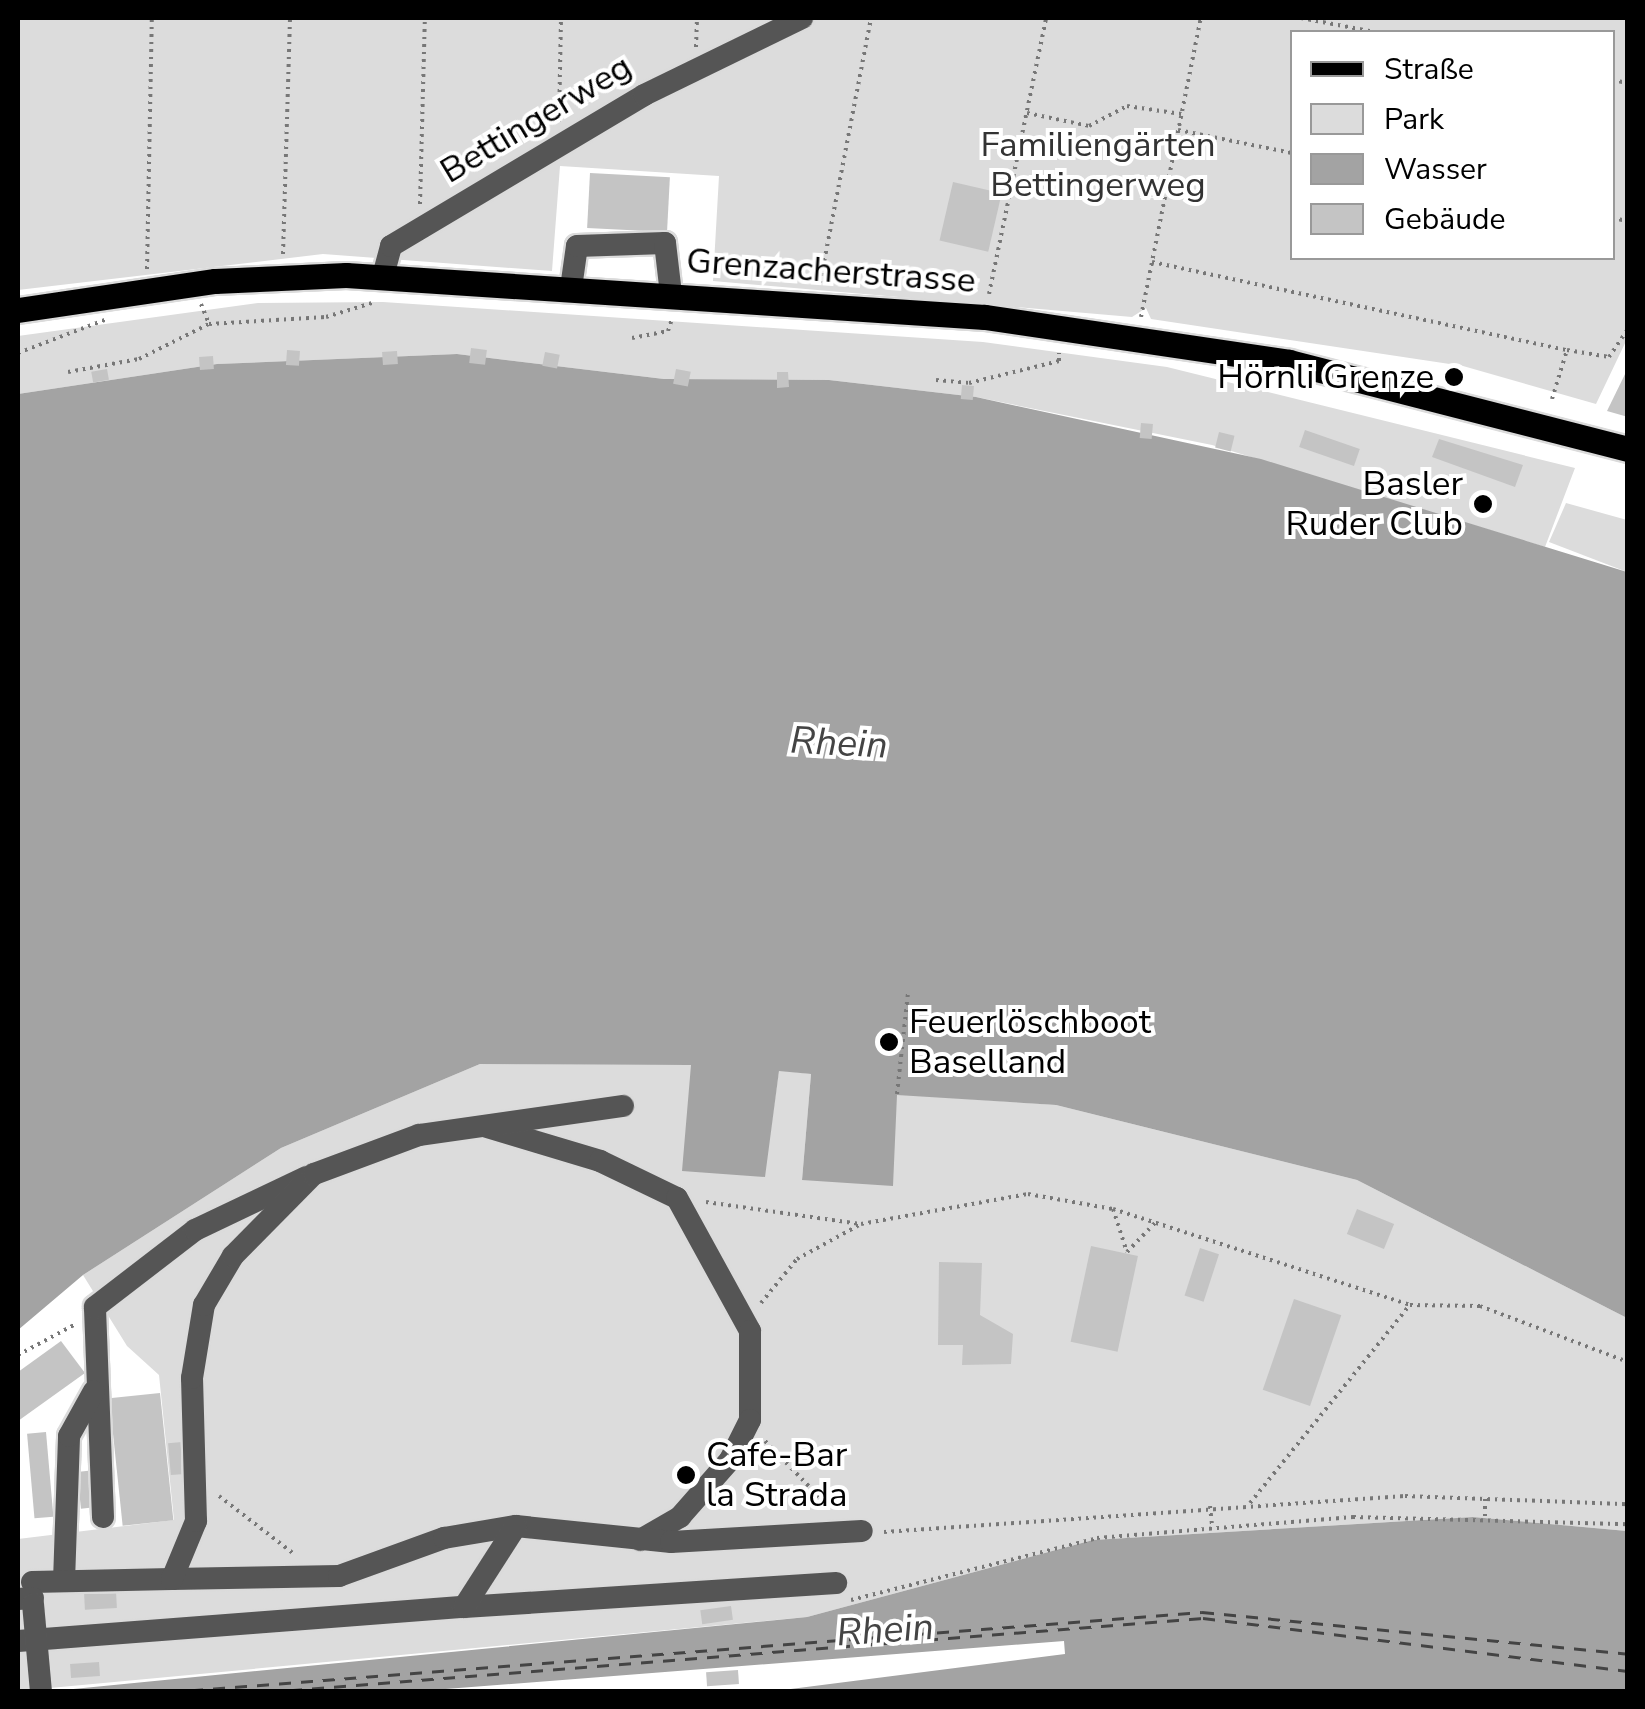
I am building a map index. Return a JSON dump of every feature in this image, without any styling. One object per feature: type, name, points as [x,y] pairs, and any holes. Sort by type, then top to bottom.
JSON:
[{"type":"main road","name":"Grenzacherstrasse","points":[[18,310],[215,281],[383,276],[571,288],[672,306],[816,304],[985,316],[1138,334],[1362,378],[1628,450]]},
{"type":"lane","name":"Bettingerweg","points":[[383,276],[392,246],[699,66],[802,18]]},
{"type":"lane","points":[[571,288],[577,246],[665,243],[674,258],[672,306]]},
{"type":"lane","points":[[103,1516],[89,1324],[116,1283],[180,1240],[362,1150],[479,1124],[623,1106]]},
{"type":"lane","points":[[479,1124],[600,1161],[677,1198],[750,1331],[750,1420],[708,1491],[640,1540]]},
{"type":"lane","points":[[172,1579],[196,1520],[192,1378],[204,1305],[232,1256],[314,1174]]},
{"type":"lane","points":[[64,1581],[69,1436],[94,1391]]},
{"type":"lane","points":[[29,1596],[64,1581],[339,1576],[444,1538],[516,1526],[640,1540],[862,1531]]},
{"type":"lane","points":[[464,1607],[516,1526]]},
{"type":"lane","points":[[18,1563],[29,1596],[42,1692]]},
{"type":"lane","points":[[18,1642],[836,1583]]},
{"type":"path","points":[[148,274],[152,18]]},
{"type":"path","points":[[283,258],[290,18]]},
{"type":"path","points":[[420,229],[425,18]]},
{"type":"path","points":[[558,147],[561,18]]},
{"type":"path","points":[[697,18],[699,66]]},
{"type":"path","points":[[816,304],[871,18]]},
{"type":"path","points":[[985,316],[1046,18]]},
{"type":"path","points":[[1138,334],[1201,18]]},
{"type":"path","points":[[1301,18],[1365,30]]},
{"type":"path","points":[[1026,113],[1089,126],[1127,106],[1182,114]]},
{"type":"path","points":[[1178,130],[1290,154]]},
{"type":"path","points":[[1152,262],[1609,357],[1628,329]]},
{"type":"path","points":[[68,372],[138,358],[209,324],[340,314],[382,298],[345,298]]},
{"type":"path","points":[[202,304],[209,324]]},
{"type":"path","points":[[654,316],[672,306]]},
{"type":"path","points":[[672,306],[690,319]]},
{"type":"path","points":[[632,338],[668,331],[672,306]]},
{"type":"path","points":[[18,353],[105,319]]},
{"type":"path","points":[[1040,346],[1078,350]]},
{"type":"path","points":[[1552,398],[1567,350]]},
{"type":"path","points":[[936,380],[977,381],[1059,361],[1059,352]]},
{"type":"path","points":[[897,1094],[908,992]]},
{"type":"path","points":[[677,1198],[860,1224],[1002,1194],[1113,1209],[1410,1305],[1480,1306],[1628,1362]]},
{"type":"path","points":[[1113,1209],[1127,1252],[1156,1223]]},
{"type":"path","points":[[750,1331],[774,1279],[860,1224]]},
{"type":"path","points":[[1250,1503],[1410,1305]]},
{"type":"path","points":[[18,1355],[56,1328],[89,1324]]},
{"type":"path","points":[[750,1420],[801,1485],[862,1531],[1250,1503],[1486,1496],[1628,1504]]},
{"type":"path","points":[[196,1476],[284,1549],[339,1576]]},
{"type":"path","points":[[1485,1517],[1486,1496]]},
{"type":"path","points":[[1210,1506],[1212,1528]]},
{"type":"path","points":[[836,1583],[851,1600],[1097,1538],[1212,1528],[1485,1517],[1628,1524]]},
{"type":"green space","name":"Familiengärten Bettingerweg","points":[[18,18],[1627,18],[1627,339],[1596,404],[1463,366],[1151,319],[1146,308],[1132,317],[713,281],[719,176],[560,166],[552,271],[323,254],[18,290]]},
{"type":"green space","points":[[383,302],[983,342],[1167,367],[1575,468],[1545,547],[1212,445],[976,397],[829,380],[664,379],[457,354],[217,364],[18,394],[18,336],[258,303]]},
{"type":"green space","points":[[1566,503],[1627,520],[1627,572],[1549,542]]},
{"type":"green space","points":[[480,1064],[692,1065],[764,1177],[779,1070],[811,1074],[802,1180],[897,1094],[1056,1105],[1357,1180],[1627,1318],[1627,1531],[1473,1517],[1093,1540],[807,1617],[18,1691],[18,1539],[174,1520],[159,1375],[127,1346],[83,1275],[281,1148]]},
{"type":"water","name":"Rhein","points":[[457,354],[664,379],[829,380],[976,397],[1261,459],[1627,572],[1627,1318],[1357,1180],[1056,1105],[897,1095],[893,1186],[802,1180],[811,1074],[779,1071],[765,1177],[682,1171],[691,1065],[480,1064],[281,1148],[83,1275],[18,1330],[18,394],[217,364]]},
{"type":"water","name":"Rhein","points":[[1473,1517],[1627,1531],[1627,1691],[775,1691],[1065,1654],[1064,1641],[420,1691],[53,1691],[807,1617],[1093,1540]]},
{"type":"building","points":[[590,173],[670,177],[667,232],[587,228]]},
{"type":"building","points":[[953,182],[1002,193],[988,252],[940,240]]},
{"type":"building","points":[[471,348],[487,350],[485,365],[469,363]]},
{"type":"building","points":[[287,350],[300,351],[299,366],[286,365]]},
{"type":"building","points":[[397,351],[398,364],[383,365],[382,352]]},
{"type":"building","points":[[545,352],[560,355],[557,369],[542,366]]},
{"type":"building","points":[[213,356],[214,369],[200,370],[199,357]]},
{"type":"building","points":[[1628,368],[1628,417],[1607,411]]},
{"type":"building","points":[[107,369],[109,380],[93,383],[91,372]]},
{"type":"building","points":[[676,369],[691,372],[688,387],[673,384]]},
{"type":"building","points":[[777,372],[788,372],[789,387],[777,388]]},
{"type":"building","points":[[962,385],[974,386],[973,400],[961,399]]},
{"type":"building","points":[[1141,423],[1153,424],[1152,439],[1140,438]]},
{"type":"building","points":[[1305,430],[1360,449],[1354,466],[1299,447]]},
{"type":"building","points":[[1219,432],[1235,436],[1231,451],[1215,448]]},
{"type":"building","points":[[1439,439],[1523,465],[1515,487],[1432,457]]},
{"type":"building","points":[[1357,1209],[1394,1224],[1384,1249],[1347,1234]]},
{"type":"building","points":[[1091,1246],[1138,1256],[1118,1352],[1071,1342]]},
{"type":"building","points":[[1200,1248],[1219,1254],[1204,1302],[1185,1296]]},
{"type":"building","points":[[939,1262],[982,1263],[980,1315],[1013,1334],[1011,1364],[962,1365],[963,1345],[938,1345]]},
{"type":"building","points":[[1294,1299],[1341,1315],[1310,1406],[1263,1390]]},
{"type":"building","points":[[61,1341],[85,1373],[18,1421],[18,1372]]},
{"type":"building","points":[[160,1393],[173,1520],[123,1526],[109,1398]]},
{"type":"building","points":[[46,1432],[53,1517],[34,1518],[27,1434]]},
{"type":"building","points":[[182,1442],[185,1474],[171,1475],[168,1443]]},
{"type":"building","points":[[95,1470],[99,1507],[81,1509],[77,1472]]},
{"type":"building","points":[[116,1591],[117,1608],[85,1610],[84,1593]]},
{"type":"building","points":[[731,1606],[733,1620],[702,1624],[700,1610]]},
{"type":"building","points":[[99,1662],[100,1676],[71,1678],[70,1664]]},
{"type":"building","points":[[738,1670],[739,1684],[707,1686],[706,1672]]},
{"type":"ferry route","points":[[169,1692],[1202,1612],[1628,1654]]},
{"type":"ferry route","points":[[268,1692],[1203,1618],[1628,1671]]},
{"type":"place","name":"Hörnli Grenze","points":[[1454,377]]},
{"type":"place","name":"Basler Ruder Club","points":[[1483,504]]},
{"type":"place","name":"Feuerlöschboot Baselland","points":[[889,1042]]},
{"type":"place","name":"Cafe-Bar la Strada","points":[[686,1475]]}]
